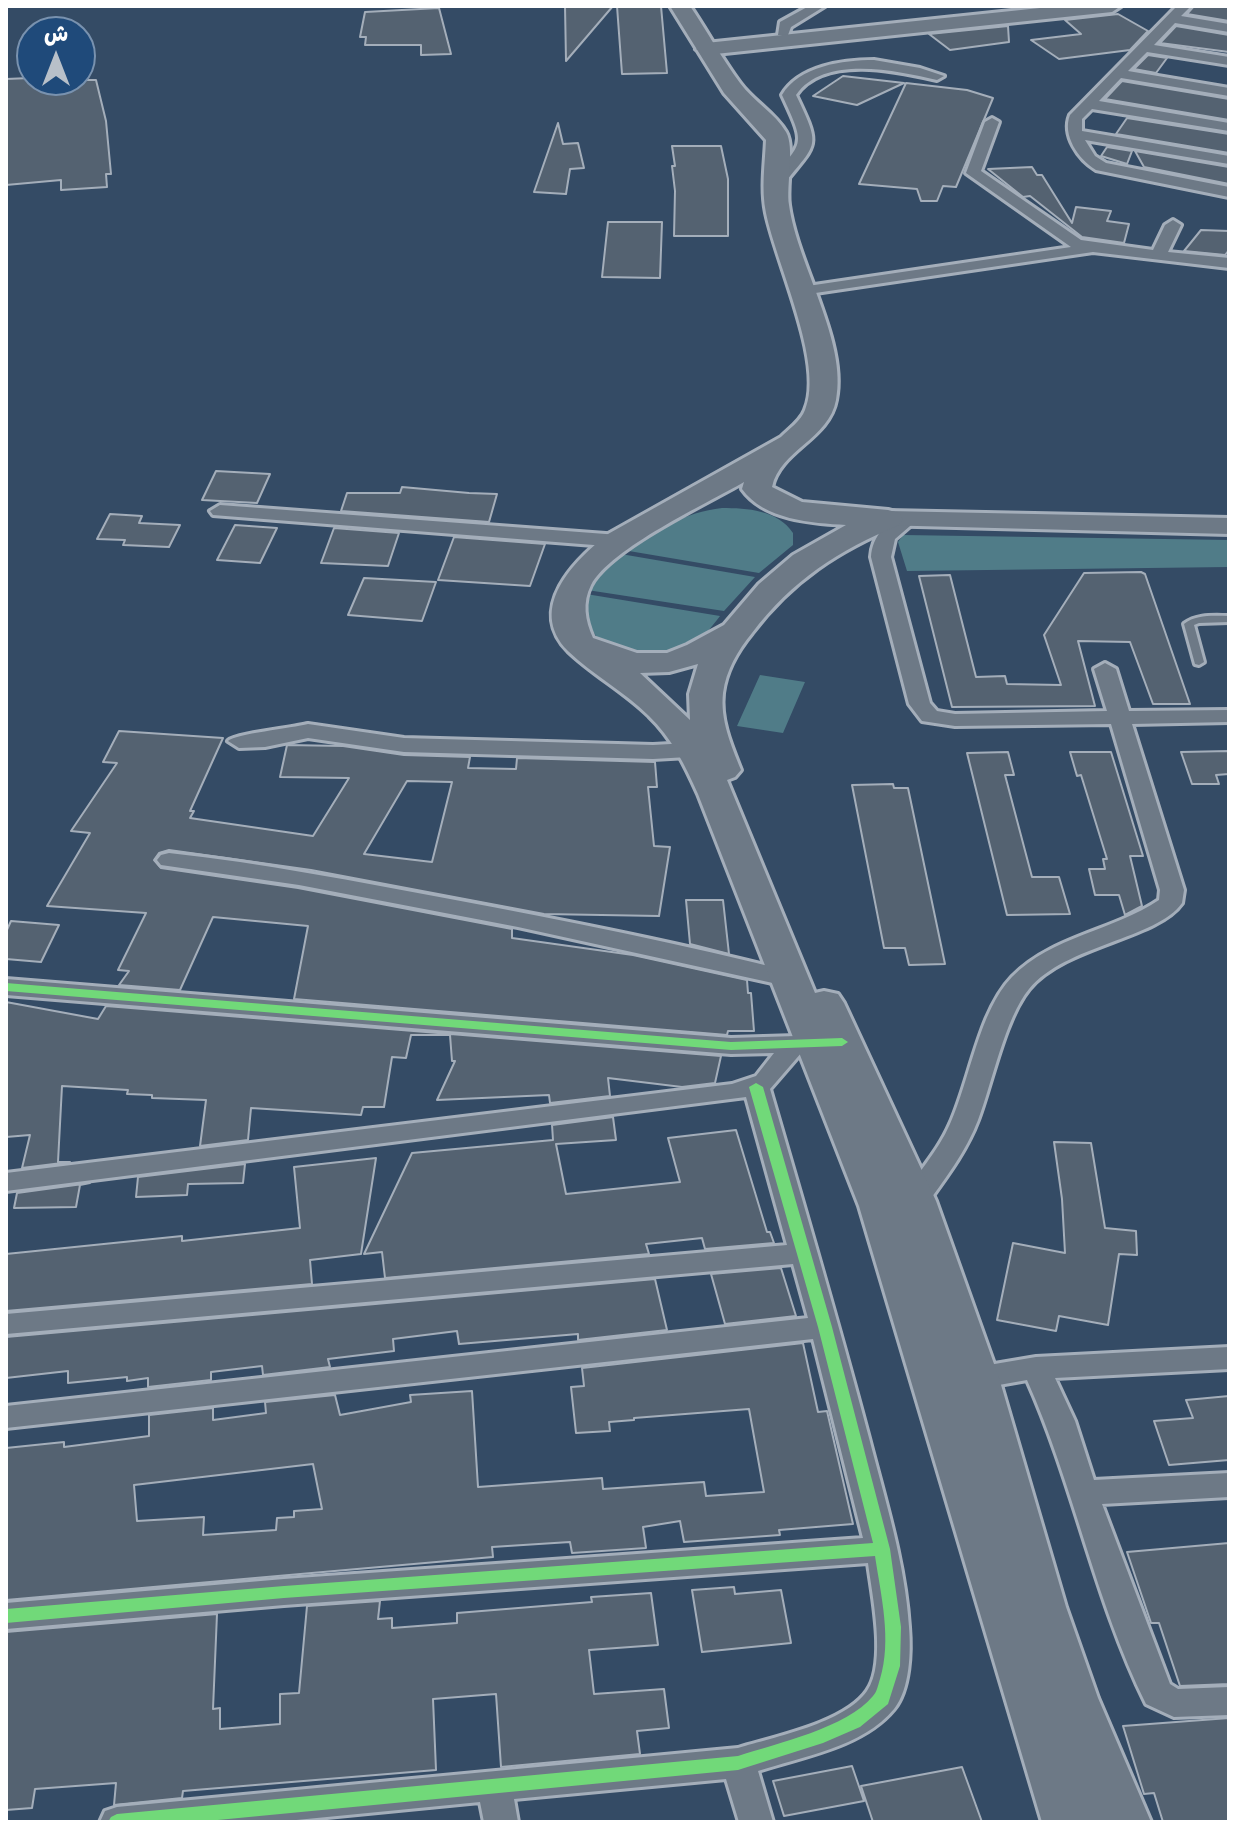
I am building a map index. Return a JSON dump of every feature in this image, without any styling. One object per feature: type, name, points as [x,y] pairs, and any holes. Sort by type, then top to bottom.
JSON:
[{"type":"main road","points":[[680,6],[736,93],[775,133],[778,140],[775,186],[779,219],[822,364],[823,400],[812,422],[760,474],[757,489],[787,512],[815,552]]},
{"type":"main road","points":[[790,443],[619,541],[597,558],[573,588],[569,626],[579,643],[704,749],[786,919],[817,1044],[914,1201],[956,1382],[1070,1822]]},
{"type":"main road","points":[[670,512],[734,505],[787,512],[897,519]]},
{"type":"main road","points":[[897,519],[815,552],[785,573],[759,600],[716,661],[706,694],[704,749],[711,785],[817,1044],[848,1132],[956,1382],[1072,1698],[1123,1822]]},
{"type":"main road","points":[[579,643],[619,660],[660,664],[699,655],[737,630]]},
{"type":"street","points":[[783,32],[785,25],[818,6]]},
{"type":"street","points":[[760,39],[783,32],[1021,6]]},
{"type":"street","points":[[703,45],[1112,6]]},
{"type":"street","points":[[1184,6],[1075,118],[1076,134],[1088,158],[1101,167],[1229,192]]},
{"type":"street","points":[[1172,19],[1229,28]]},
{"type":"street","points":[[1146,48],[1229,61]]},
{"type":"street","points":[[775,186],[807,144],[807,133],[789,95],[800,82],[836,67],[857,63],[882,64],[937,76]]},
{"type":"street","points":[[1120,74],[1229,92]]},
{"type":"street","points":[[1089,104],[1229,127]]},
{"type":"street","points":[[992,122],[974,173],[1068,240],[1091,248],[1229,263]]},
{"type":"street","points":[[1076,134],[1229,160]]},
{"type":"street","points":[[1158,256],[1173,225]]},
{"type":"street","points":[[801,292],[1091,248]]},
{"type":"street","points":[[220,511],[619,541]]},
{"type":"street","points":[[1229,526],[897,519],[882,541],[881,557],[923,710],[930,716],[955,720],[1229,716]]},
{"type":"street","points":[[914,1201],[950,1151],[964,1123],[1004,1009],[1021,982],[1047,960],[1158,914],[1170,903],[1172,890],[1105,669]]},
{"type":"street","points":[[239,741],[265,740],[308,731],[404,745],[653,752],[704,749]]},
{"type":"street","points":[[169,860],[264,872],[504,916],[676,950],[791,979]]},
{"type":"street","points":[[6,987],[731,1046],[817,1044]]},
{"type":"street","points":[[6,1182],[735,1092],[765,1082],[817,1044]]},
{"type":"street","points":[[117,1822],[223,1817],[494,1784],[738,1763],[854,1722],[882,1699],[892,1666],[893,1627],[882,1549],[825,1327],[756,1087]]},
{"type":"street","points":[[6,1324],[804,1253]]},
{"type":"street","points":[[6,1417],[825,1327]]},
{"type":"street","points":[[956,1382],[1036,1368],[1229,1358]]},
{"type":"street","points":[[1036,1368],[1060,1421],[1082,1493],[1141,1656],[1158,1694],[1174,1703],[1229,1701]]},
{"type":"street","points":[[1082,1493],[1229,1485]]},
{"type":"street","points":[[6,1616],[284,1592],[882,1549]]},
{"type":"street","points":[[738,1763],[756,1822]]},
{"type":"street","points":[[494,1784],[501,1822]]},
{"type":"lane","points":[[1199,662],[1189,624],[1197,620],[1229,619]]},
{"type":"green space","points":[[722,508],[751,510],[779,519],[793,533],[793,545],[759,573],[623,550],[683,518]]},
{"type":"green space","points":[[903,535],[1229,540],[1229,567],[907,571],[898,542]]},
{"type":"green space","points":[[615,553],[755,577],[724,611],[587,590],[588,584]]},
{"type":"green space","points":[[586,594],[720,616],[700,639],[684,650],[664,655],[638,654],[612,648],[596,636],[589,621]]},
{"type":"green space","points":[[760,675],[805,682],[783,733],[737,726]]},
{"type":"building","points":[[565,6],[613,6],[566,61]]},
{"type":"building","points":[[617,6],[661,6],[667,73],[622,74]]},
{"type":"building","points":[[1194,6],[1229,6],[1229,21],[1187,14]]},
{"type":"building","points":[[439,8],[451,54],[421,55],[421,45],[365,45],[366,37],[360,37],[365,12]]},
{"type":"building","points":[[1118,14],[1148,31],[1130,50],[1059,59],[1031,40],[1081,34],[1065,20]]},
{"type":"building","points":[[1008,26],[1009,42],[950,50],[929,34]]},
{"type":"building","points":[[1176,26],[1229,35],[1229,52],[1160,43]]},
{"type":"building","points":[[1148,55],[1167,58],[1156,73],[1134,69]]},
{"type":"building","points":[[843,76],[904,83],[857,105],[813,96]]},
{"type":"building","points":[[6,79],[16,79],[16,96],[96,96],[96,80],[106,121],[111,174],[106,174],[107,187],[61,190],[61,180],[6,185]]},
{"type":"building","points":[[1122,81],[1229,99],[1229,120],[1105,99]]},
{"type":"building","points":[[906,83],[967,90],[993,98],[956,187],[943,186],[937,201],[921,201],[917,189],[859,184]]},
{"type":"building","points":[[1127,118],[1229,134],[1229,153],[1116,134]]},
{"type":"building","points":[[558,123],[563,144],[578,143],[584,168],[570,169],[566,194],[534,192]]},
{"type":"building","points":[[672,146],[721,146],[728,179],[728,236],[674,236],[672,166],[675,166]]},
{"type":"building","points":[[1107,147],[1132,151],[1127,164],[1101,156]]},
{"type":"building","points":[[1135,151],[1229,167],[1229,184],[1144,167]]},
{"type":"building","points":[[1032,167],[1037,175],[1042,175],[1072,223],[1076,207],[1111,211],[1107,221],[1129,224],[1124,243],[1082,237],[1030,196],[1023,197],[988,169]]},
{"type":"building","points":[[608,222],[662,222],[660,278],[602,277]]},
{"type":"building","points":[[1201,230],[1229,231],[1229,250],[1225,255],[1184,251]]},
{"type":"building","points":[[216,471],[270,474],[257,503],[202,500]]},
{"type":"building","points":[[402,487],[497,494],[489,522],[341,511],[347,493],[400,493]]},
{"type":"building","points":[[110,514],[142,516],[139,523],[180,525],[169,547],[123,545],[125,540],[97,539]]},
{"type":"building","points":[[235,525],[277,528],[260,563],[217,560]]},
{"type":"building","points":[[334,528],[399,533],[388,566],[321,563]]},
{"type":"building","points":[[454,537],[545,544],[530,586],[438,580]]},
{"type":"building","points":[[1084,573],[1145,574],[1190,704],[1153,704],[1130,642],[1078,641],[1095,706],[952,707],[919,576],[950,575],[976,677],[1005,676],[1007,684],[1061,685],[1044,635]]},
{"type":"building","points":[[364,578],[436,582],[422,621],[348,615]]},
{"type":"building","points":[[119,731],[223,738],[190,811],[194,811],[190,818],[313,836],[349,778],[280,777],[287,745],[343,746],[404,755],[470,757],[468,768],[516,769],[517,758],[655,762],[657,787],[648,787],[654,846],[670,847],[659,916],[544,914],[311,870],[169,850],[159,853],[154,860],[161,868],[298,888],[512,929],[512,938],[633,955],[747,980],[754,1031],[728,1031],[727,1035],[294,999],[308,926],[213,917],[180,990],[119,985],[129,971],[118,970],[146,913],[47,906],[90,833],[71,831],[117,763],[103,762]],"holes":[[[407,781],[452,782],[432,862],[364,854]]]},
{"type":"building","points":[[1229,751],[1229,774],[1216,775],[1219,784],[1192,784],[1181,752]]},
{"type":"building","points":[[1008,752],[1014,775],[1005,775],[1032,877],[1059,877],[1070,914],[1007,915],[967,753]]},
{"type":"building","points":[[1070,752],[1111,752],[1143,856],[1130,856],[1142,906],[1125,915],[1119,895],[1095,895],[1089,869],[1105,869],[1103,859],[1107,859],[1081,775],[1077,776]]},
{"type":"building","points":[[893,784],[894,788],[908,788],[945,964],[909,965],[905,948],[884,948],[852,785]]},
{"type":"building","points":[[686,900],[723,900],[729,954],[690,944]]},
{"type":"building","points":[[11,921],[59,925],[41,962],[6,959],[6,932]]},
{"type":"building","points":[[6,1002],[98,1019],[106,1006],[721,1056],[715,1083],[682,1087],[608,1078],[610,1096],[550,1103],[549,1095],[437,1100],[455,1061],[452,1061],[450,1035],[411,1035],[406,1058],[392,1057],[384,1107],[363,1107],[361,1115],[251,1108],[248,1140],[200,1146],[206,1100],[152,1098],[152,1095],[127,1094],[128,1090],[62,1086],[58,1162],[70,1162],[22,1168],[30,1135],[6,1137]]},
{"type":"building","points":[[613,1117],[616,1140],[556,1144],[566,1194],[680,1182],[668,1138],[736,1130],[767,1232],[770,1232],[774,1243],[705,1249],[702,1238],[646,1244],[649,1254],[385,1278],[382,1252],[364,1254],[412,1153],[553,1140],[552,1125]]},
{"type":"building","points":[[1054,1142],[1091,1143],[1105,1228],[1136,1231],[1137,1255],[1119,1254],[1108,1325],[1059,1316],[1056,1331],[997,1320],[1013,1243],[1065,1253]]},
{"type":"building","points":[[376,1158],[361,1254],[310,1260],[312,1284],[6,1311],[6,1254],[182,1236],[182,1241],[300,1228],[294,1167]]},
{"type":"building","points":[[245,1164],[243,1183],[188,1184],[187,1195],[136,1197],[138,1177]]},
{"type":"building","points":[[90,1183],[80,1185],[76,1207],[14,1208],[17,1193]]},
{"type":"building","points":[[781,1268],[796,1316],[725,1324],[711,1274]]},
{"type":"building","points":[[655,1279],[667,1330],[578,1340],[578,1334],[459,1344],[457,1331],[393,1339],[394,1351],[328,1359],[330,1367],[263,1375],[262,1366],[211,1372],[211,1380],[148,1387],[148,1378],[68,1383],[68,1371],[6,1378],[6,1337]]},
{"type":"building","points":[[803,1343],[818,1412],[827,1411],[853,1524],[779,1530],[780,1535],[684,1542],[680,1521],[643,1527],[646,1548],[572,1553],[570,1542],[492,1547],[493,1557],[6,1600],[6,1448],[64,1442],[64,1447],[149,1436],[149,1415],[213,1408],[213,1420],[266,1413],[265,1402],[335,1395],[340,1415],[411,1402],[410,1395],[472,1391],[478,1487],[602,1478],[603,1489],[704,1482],[706,1496],[764,1492],[749,1409],[634,1418],[609,1422],[610,1431],[576,1433],[571,1387],[584,1386],[582,1368]],"holes":[[[313,1464],[322,1509],[294,1511],[294,1517],[277,1518],[276,1530],[203,1535],[204,1517],[137,1521],[134,1485]]]},
{"type":"building","points":[[1229,1396],[1229,1460],[1169,1465],[1154,1421],[1193,1418],[1186,1400]]},
{"type":"building","points":[[1229,1543],[1229,1684],[1180,1686],[1159,1623],[1151,1623],[1127,1552]]},
{"type":"building","points":[[734,1587],[735,1594],[781,1590],[791,1643],[702,1652],[692,1590]]},
{"type":"building","points":[[651,1593],[658,1645],[589,1650],[594,1694],[664,1689],[669,1728],[637,1731],[640,1754],[501,1767],[496,1694],[433,1699],[436,1770],[183,1791],[182,1798],[114,1805],[116,1783],[35,1789],[32,1808],[6,1810],[6,1632],[217,1614],[213,1709],[220,1708],[220,1729],[280,1724],[280,1694],[299,1693],[307,1606],[380,1601],[378,1619],[392,1618],[392,1628],[457,1623],[457,1613],[592,1602],[591,1597]]},
{"type":"building","points":[[1229,1718],[1229,1822],[1163,1822],[1154,1793],[1144,1794],[1123,1726]]},
{"type":"building","points":[[852,1766],[864,1801],[784,1816],[773,1781]]},
{"type":"building","points":[[962,1767],[982,1822],[873,1822],[861,1786]]},
{"type":"cycle path","points":[[6,987],[731,1046],[842,1042]]},
{"type":"cycle path","points":[[117,1822],[738,1763],[817,1738],[854,1722],[882,1699],[892,1666],[893,1627],[882,1549],[825,1327],[756,1087]]},
{"type":"cycle path","points":[[6,1616],[284,1592],[882,1549]]}]
